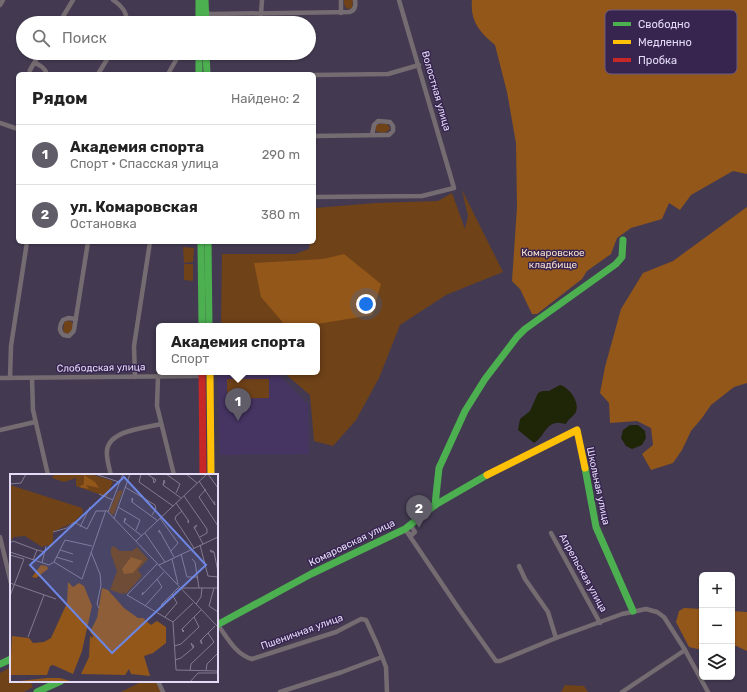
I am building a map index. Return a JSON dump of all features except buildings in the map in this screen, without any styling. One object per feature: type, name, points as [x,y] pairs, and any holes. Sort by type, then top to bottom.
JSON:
[{"type":"street","points":[[0,5],[3,0]]},
{"type":"street","points":[[63,16],[73,0]]},
{"type":"street","points":[[113,0],[125,11],[126,16]]},
{"type":"street","points":[[261,14],[262,0]]},
{"type":"street","points":[[341,0],[341,13]]},
{"type":"street","points":[[201,1],[206,13],[261,14],[349,12],[355,8],[355,0]]},
{"type":"street","name":"Волостная улица","points":[[316,197],[422,196],[454,188],[399,0]]},
{"type":"street","points":[[200,16],[201,1]]},
{"type":"street","points":[[30,72],[36,60]]},
{"type":"street","points":[[99,72],[107,60]]},
{"type":"street","points":[[169,72],[176,60]]},
{"type":"street","points":[[199,60],[199,72]]},
{"type":"street","points":[[206,60],[207,72]]},
{"type":"street","points":[[35,63],[42,66],[46,72]]},
{"type":"street","points":[[316,75],[388,74],[419,65]]},
{"type":"street","points":[[316,136],[389,135],[393,131],[393,126],[390,122],[378,121],[374,125],[372,135]]},
{"type":"street","points":[[0,123],[16,128]]},
{"type":"street","points":[[435,505],[439,468],[465,411],[485,379],[517,337],[525,329],[616,264],[622,257],[623,240]]},
{"type":"street","points":[[10,378],[11,346],[27,244]]},
{"type":"street","points":[[76,319],[88,244]]},
{"type":"street","points":[[135,377],[134,346],[150,244]]},
{"type":"street","points":[[201,244],[202,323]]},
{"type":"street","points":[[208,244],[209,323]]},
{"type":"street","name":"Слободская улица","points":[[0,378],[158,377],[187,375]]},
{"type":"street","points":[[202,375],[203,474]]},
{"type":"street","points":[[210,375],[211,474]]},
{"type":"street","points":[[158,377],[157,406],[174,474]]},
{"type":"street","points":[[32,378],[33,410],[48,474]]},
{"type":"street","points":[[0,430],[35,422]]},
{"type":"street","points":[[111,474],[107,454],[108,446],[112,439],[124,433],[161,424]]},
{"type":"street","points":[[202,430],[210,431]]},
{"type":"street","name":"Комаровская улица","points":[[218,625],[311,574],[406,530],[435,505],[491,473],[577,430]]},
{"type":"street","name":"Школьная улица","points":[[577,430],[596,527],[633,611]]},
{"type":"street","points":[[406,530],[455,604],[496,661],[500,661],[556,638],[633,611],[646,609],[657,612],[664,617],[685,650],[708,692]]},
{"type":"street","name":"Апрельская улица","points":[[551,533],[600,623]]},
{"type":"street","points":[[0,538],[10,579]]},
{"type":"street","points":[[519,566],[525,579],[548,612],[556,638]]},
{"type":"street","name":"Пшеничная улица","points":[[218,625],[237,650],[245,657],[252,659],[336,632],[361,619],[366,620],[386,667],[386,692]]},
{"type":"street","points":[[622,692],[685,650]]},
{"type":"street","points":[[280,692],[342,672],[382,657]]},
{"type":"street","points":[[0,664],[10,659]]},
{"type":"street","points":[[42,691],[59,682]]},
{"type":"street","points":[[158,682],[163,692]]},
{"type":"street","points":[[631,687],[634,692]]},
{"type":"shaded area","points":[[344,0],[353,0],[352,8],[348,9],[346,7]]},
{"type":"shaded area","points":[[387,124],[390,128],[383,133],[379,132],[375,130],[376,125]]},
{"type":"shaded area","points":[[462,190],[503,272],[446,295],[400,325],[379,378],[356,420],[333,446],[314,441],[310,395],[287,375],[320,375],[320,323],[221,323],[222,254],[295,254],[309,249],[310,244],[316,244],[316,208],[375,203],[438,201],[452,193],[465,229],[468,216]]},
{"type":"shaded area","points":[[183,247],[194,248],[193,262],[184,263]]},
{"type":"shaded area","points":[[184,264],[193,264],[193,281],[184,280]]},
{"type":"shaded area","points":[[67,320],[72,322],[73,326],[69,335],[63,331],[64,323]]},
{"type":"shaded area","points":[[217,375],[279,375],[308,404],[309,454],[220,455]]},
{"type":"shaded area","points":[[227,379],[269,379],[269,398],[227,399]]},
{"type":"shaded area","points":[[560,385],[567,389],[573,396],[577,408],[576,412],[566,424],[555,423],[548,427],[534,443],[518,430],[520,419],[530,411],[538,393],[542,391],[549,391]]},
{"type":"shaded area","points":[[630,425],[638,425],[645,431],[646,438],[642,445],[632,449],[626,446],[621,438],[623,430]]},
{"type":"shaded area","points":[[10,668],[10,682],[30,682],[33,687],[24,692],[0,692],[0,673]]},
{"type":"shaded area","points":[[141,682],[157,682],[162,692],[121,692]]},
{"type":"shaded area","points":[[565,685],[584,686],[588,692],[561,692]]},
{"type":"green space","name":"Комаровское кладбище","points":[[472,0],[747,0],[747,174],[733,171],[691,195],[680,210],[669,203],[662,219],[631,228],[617,238],[611,254],[587,271],[582,279],[537,314],[532,314],[520,289],[512,281],[517,207],[516,143],[507,92],[495,45],[480,31],[472,14]]},
{"type":"green space","points":[[747,207],[747,383],[734,387],[711,405],[691,431],[682,450],[673,463],[651,470],[642,454],[653,445],[651,428],[637,421],[610,423],[609,403],[600,393],[605,367],[621,309],[643,273],[673,261]]},
{"type":"green space","points":[[344,254],[381,284],[372,315],[320,324],[283,323],[261,297],[254,263],[323,259]]},
{"type":"green space","points":[[684,608],[699,609],[699,649],[689,647],[676,622],[679,611]]},
{"type":"green space","points":[[735,611],[747,612],[747,651],[735,645]]},
{"type":"traffic: fast","points":[[199,0],[199,16]]},
{"type":"traffic: fast","points":[[205,0],[206,16]]},
{"type":"traffic: fast","points":[[199,60],[199,72]]},
{"type":"traffic: fast","points":[[206,60],[207,72]]},
{"type":"traffic: fast","points":[[435,505],[439,468],[465,411],[485,379],[517,337],[525,329],[616,264],[622,257],[623,240]]},
{"type":"traffic: fast","points":[[201,244],[202,323]]},
{"type":"traffic: fast","points":[[208,244],[209,323]]},
{"type":"traffic: fast","points":[[585,468],[596,527],[633,611]]},
{"type":"traffic: fast","points":[[218,624],[311,574],[405,529],[435,505],[487,475]]},
{"type":"traffic: fast","points":[[0,664],[10,659]]},
{"type":"traffic: fast","points":[[37,692],[59,682]]},
{"type":"traffic: slow","points":[[210,375],[211,474]]},
{"type":"traffic: slow","points":[[487,475],[577,430],[585,468]]},
{"type":"traffic: jam","points":[[202,375],[203,474]]},
{"type":"place","name":"Академия спорта","points":[[238,421]]},
{"type":"place","name":"ул. Комаровская","points":[[419,528]]}]
